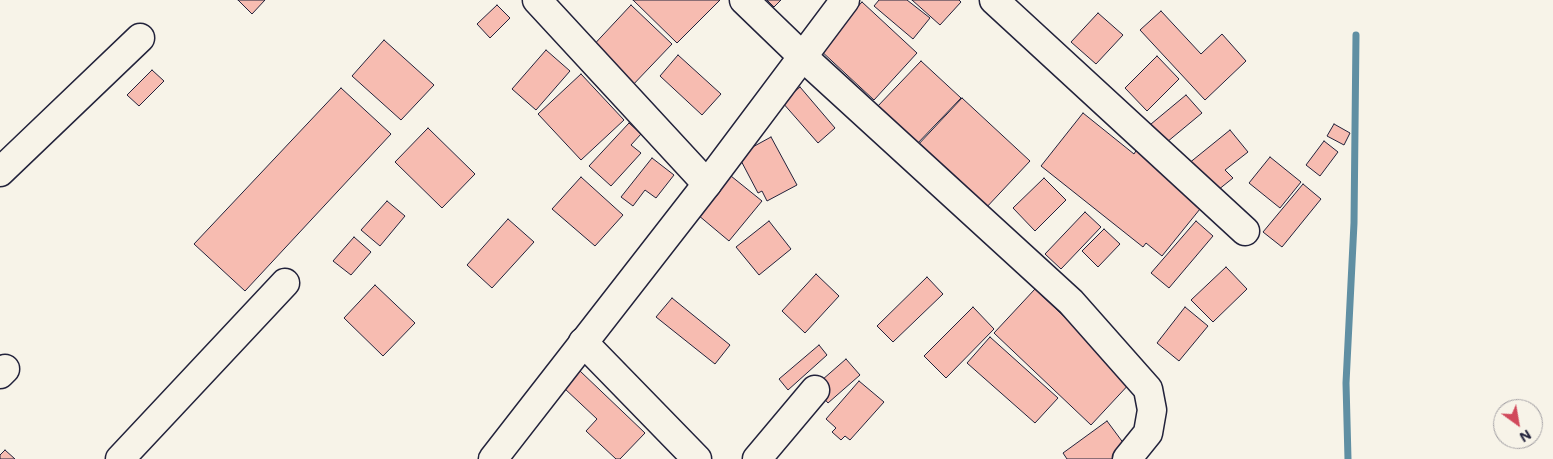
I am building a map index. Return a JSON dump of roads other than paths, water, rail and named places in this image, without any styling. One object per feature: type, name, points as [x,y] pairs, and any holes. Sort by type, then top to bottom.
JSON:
[{"type":"street","points":[[537,0],[707,184]]},
{"type":"street","points":[[744,0],[802,56],[1070,302],[1148,389],[1152,410],[1148,433],[1127,459]]},
{"type":"street","points":[[494,459],[707,184],[845,0]]},
{"type":"street","points":[[994,0],[1245,231]]},
{"type":"street","points":[[0,172],[140,38]]},
{"type":"street","points":[[120,459],[284,283]]},
{"type":"street","points":[[583,342],[697,459]]},
{"type":"street","points":[[757,459],[815,390]]},
{"type":"waterway","points":[[1348,459],[1346,383],[1354,223],[1356,35]]}]
